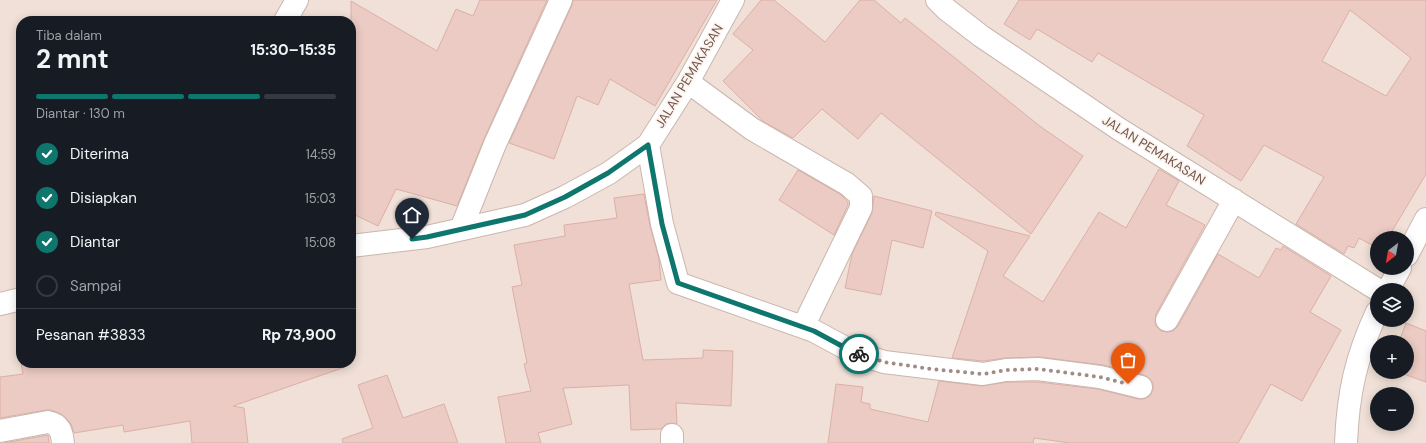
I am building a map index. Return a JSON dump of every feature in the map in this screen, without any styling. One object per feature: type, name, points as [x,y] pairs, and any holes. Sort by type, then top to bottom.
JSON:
[{"type":"street","points":[[288,16],[297,0]]},
{"type":"street","points":[[461,229],[495,144],[561,0]]},
{"type":"street","name":"JALAN PEMAKASAN","points":[[356,245],[427,237],[525,215],[565,197],[608,173],[648,145],[688,82],[733,0]]},
{"type":"street","name":"JALAN PEMAKASAN","points":[[937,0],[946,9],[981,36],[1059,89],[1120,129],[1370,285]]},
{"type":"street","points":[[688,82],[752,129],[847,184],[860,196],[861,208],[803,327]]},
{"type":"street","points":[[648,145],[662,224],[678,283],[814,331],[853,352],[884,362],[983,374],[1006,370],[1038,369],[1100,377],[1141,387]]},
{"type":"street","points":[[1167,320],[1234,200]]},
{"type":"street","points":[[1414,242],[1426,219]]},
{"type":"street","points":[[0,304],[16,300]]},
{"type":"street","points":[[1346,443],[1347,411],[1355,370],[1365,337],[1370,327]]},
{"type":"street","points":[[0,431],[52,422],[59,427],[62,432],[63,443]]},
{"type":"shaded area","points":[[0,0],[1426,0],[1426,443],[0,443]]},
{"type":"building","points":[[480,0],[547,0],[484,139],[457,206],[396,189],[378,226],[356,215],[356,16],[351,16],[351,1],[437,51],[456,9],[473,16]]},
{"type":"building","points":[[573,0],[717,0],[655,106],[610,79],[598,105],[577,96],[554,159],[509,143]]},
{"type":"building","points":[[761,0],[774,0],[825,42],[860,0],[874,0],[901,23],[905,18],[1041,127],[1083,156],[1031,234],[881,113],[858,139],[822,109],[793,138],[764,122],[723,81],[753,50],[733,34]]},
{"type":"building","points":[[1019,0],[1426,0],[1426,174],[1392,231],[1370,231],[1370,244],[1359,238],[1354,248],[1348,246],[1344,254],[1296,224],[1324,177],[1264,145],[1241,181],[1187,146],[1204,115],[1098,53],[1092,62],[1037,29],[1030,40],[1004,24]],"holes":[[[1350,10],[1411,58],[1386,96],[1322,61]]]},
{"type":"building","points":[[1159,169],[1179,181],[1166,205],[1205,225],[1156,314],[1156,326],[1161,331],[1173,331],[1178,326],[1218,254],[1259,278],[1276,248],[1281,250],[1283,246],[1331,276],[1310,312],[1341,330],[1302,401],[1271,384],[1238,443],[1070,443],[1034,438],[1033,443],[828,443],[836,384],[863,387],[861,402],[870,404],[870,409],[928,422],[939,381],[982,386],[1007,382],[1037,382],[1098,389],[1138,399],[1144,399],[1150,396],[1153,390],[1153,383],[1149,378],[1144,375],[1103,365],[1039,357],[1006,358],[983,361],[952,358],[988,251],[935,215],[936,212],[1030,236],[1003,276],[1043,302],[1099,212],[1126,228]]},
{"type":"building","points":[[798,170],[840,194],[848,202],[834,235],[779,200]]},
{"type":"building","points":[[644,194],[650,226],[659,259],[661,280],[629,284],[643,360],[703,358],[703,350],[733,351],[731,406],[676,403],[677,424],[666,424],[661,429],[631,430],[629,385],[563,388],[572,424],[538,433],[541,443],[506,443],[498,397],[531,391],[524,364],[527,363],[512,287],[522,285],[514,245],[565,236],[564,225],[617,218],[614,198]]},
{"type":"building","points":[[874,196],[932,211],[923,248],[892,240],[881,295],[845,288],[852,254],[872,213]]},
{"type":"building","points":[[1414,326],[1426,331],[1426,382],[1414,378],[1414,335],[1402,335],[1405,327]]},
{"type":"building","points":[[22,368],[342,368],[233,406],[244,408],[248,443],[192,443],[190,421],[124,432],[123,425],[74,433],[71,424],[66,418],[51,410],[0,418],[0,377],[23,374]]},
{"type":"building","points":[[387,375],[403,418],[444,404],[458,443],[343,443],[342,439],[373,428],[358,385]]},
{"type":"building","points":[[48,435],[49,443],[4,443]]},
{"type":"way so far","points":[[859,354],[884,362],[931,369],[983,374],[1006,370],[1038,369],[1100,377],[1128,384]]},
{"type":"route","points":[[412,239],[525,215],[565,197],[608,173],[648,145],[662,224],[678,283],[814,331],[859,354]]}]
